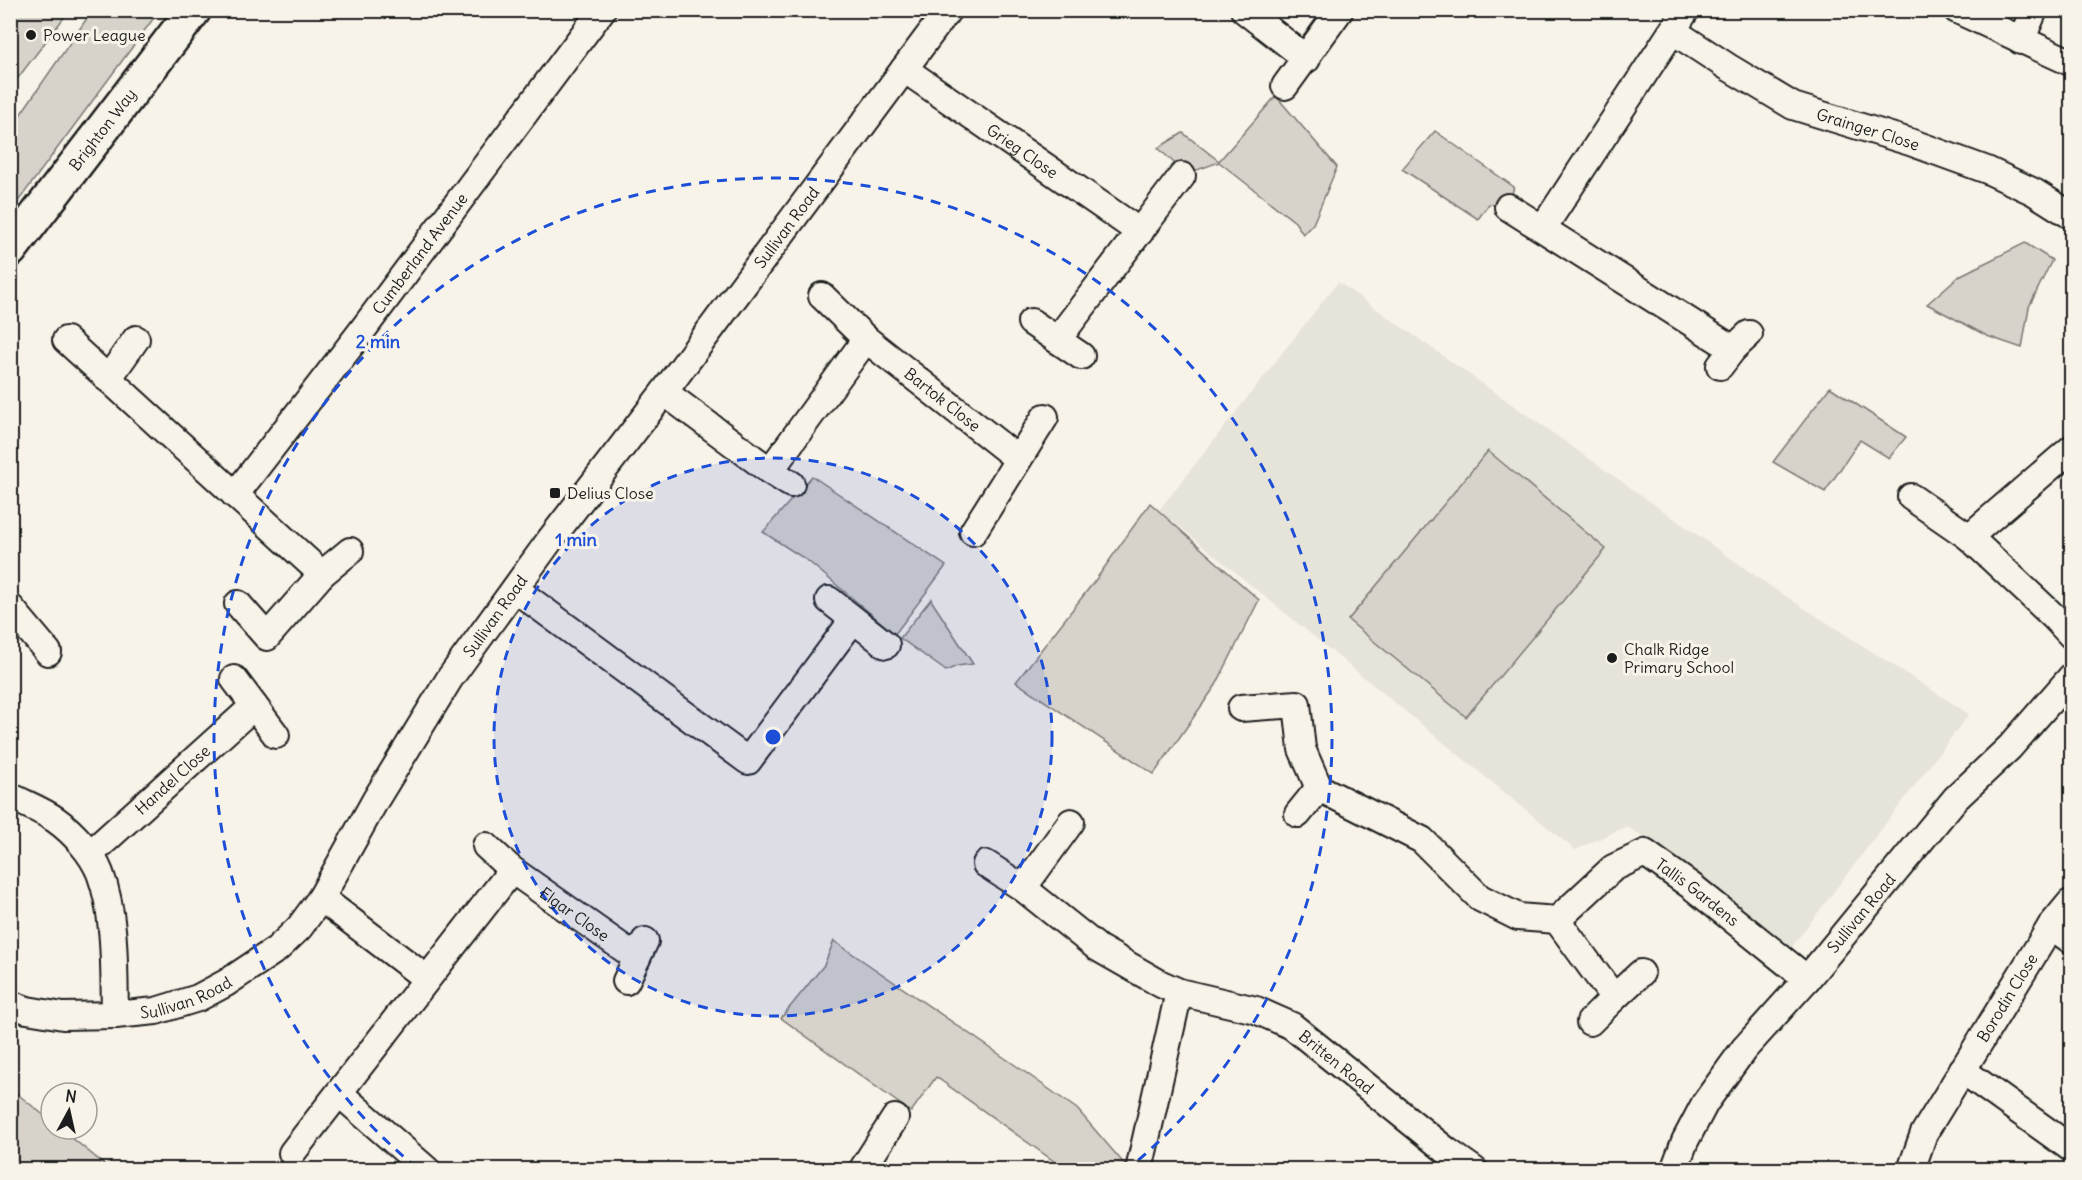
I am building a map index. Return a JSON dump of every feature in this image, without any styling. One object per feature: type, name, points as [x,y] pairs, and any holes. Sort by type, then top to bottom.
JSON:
[{"type":"street","name":"Brighton Way","points":[[10,250],[194,10]]},
{"type":"street","name":"Cumberland Avenue","points":[[234,495],[373,317],[602,10]]},
{"type":"street","name":"Sullivan Road","points":[[10,1004],[27,1010],[63,1016],[156,1011],[198,998],[226,983],[277,949],[299,928],[321,898],[370,809],[450,678],[569,514],[664,392],[948,10]]},
{"type":"street","points":[[1244,10],[1307,59]]},
{"type":"street","points":[[1286,86],[1340,10]]},
{"type":"street","points":[[1957,10],[2072,63]]},
{"type":"street","points":[[2020,41],[2034,10]]},
{"type":"street","name":"Grainger Close","points":[[1543,228],[1679,21],[1728,67],[1793,106],[1910,142],[1987,170],[2034,192],[2072,216]]},
{"type":"street","name":"Grieg Close","points":[[904,69],[1140,232]]},
{"type":"street","points":[[1057,340],[1182,176]]},
{"type":"street","points":[[1508,207],[1734,350]]},
{"type":"street","name":"Bartok Close","points":[[822,296],[866,339],[1018,459]]},
{"type":"street","points":[[1031,322],[1081,356]]},
{"type":"street","points":[[108,379],[136,339]]},
{"type":"street","points":[[664,392],[780,477],[866,339]]},
{"type":"street","points":[[66,340],[322,574]]},
{"type":"street","points":[[973,532],[1045,417]]},
{"type":"street","points":[[1969,537],[2072,448]]},
{"type":"street","points":[[1911,497],[1969,537],[2054,616],[2072,636]]},
{"type":"street","points":[[238,604],[267,637],[322,574],[351,550]]},
{"type":"street","points":[[515,589],[748,761],[853,620]]},
{"type":"street","points":[[829,600],[886,645]]},
{"type":"street","points":[[10,607],[48,652]]},
{"type":"street","name":"Sullivan Road","points":[[1674,1170],[1685,1141],[1716,1086],[1744,1048],[1807,979],[1955,799],[2010,747],[2072,676]]},
{"type":"street","points":[[234,679],[276,735]]},
{"type":"street","points":[[1241,708],[1297,704],[1302,749],[1319,788],[1422,840],[1480,898],[1518,917],[1557,920],[1614,998]]},
{"type":"street","name":"Handel Close","points":[[90,854],[254,706]]},
{"type":"street","points":[[1298,814],[1319,788]]},
{"type":"street","points":[[10,796],[55,819],[90,854],[100,872],[111,924],[115,1015]]},
{"type":"street","points":[[1023,888],[1071,822]]},
{"type":"street","name":"Elgar Close","points":[[486,846],[512,870],[636,960]]},
{"type":"street","name":"Tallis Gardens","points":[[1557,920],[1613,868],[1645,853],[1694,888],[1807,979]]},
{"type":"street","name":"Britten Road","points":[[986,864],[1023,888],[1098,948],[1179,992],[1256,1011],[1292,1026],[1447,1151],[1474,1170]]},
{"type":"street","points":[[292,1153],[512,870]]},
{"type":"street","points":[[321,898],[427,980]]},
{"type":"street","name":"Borodin Close","points":[[1911,1170],[1924,1133],[1962,1070],[2061,934],[2070,903]]},
{"type":"street","points":[[1590,1022],[1641,973]]},
{"type":"street","points":[[1139,1170],[1179,992]]},
{"type":"street","points":[[1962,1070],[2072,1149]]},
{"type":"street","points":[[339,1093],[427,1170]]},
{"type":"street","points":[[862,1170],[895,1118]]},
{"type":"shaded area","name":"Power League","points":[[10,11],[69,11],[11,87]]},
{"type":"shaded area","points":[[92,11],[159,11],[11,211],[11,128]]},
{"type":"shaded area","points":[[1276,96],[1337,167],[1313,224],[1303,234],[1295,222],[1219,162],[1186,174],[1158,148],[1183,133],[1219,161]]},
{"type":"shaded area","points":[[1435,131],[1514,187],[1508,207],[1489,204],[1478,219],[1402,169]]},
{"type":"shaded area","points":[[2025,243],[2052,260],[2029,307],[2022,348],[1987,336],[1927,304],[1959,276]]},
{"type":"shaded area","name":"Chalk Ridge Primary School","points":[[1338,282],[1770,586],[1969,714],[1791,948],[1627,826],[1575,850],[1159,510]]},
{"type":"shaded area","points":[[1830,387],[1906,437],[1889,458],[1860,440],[1825,492],[1773,462]]},
{"type":"shaded area","points":[[1488,451],[1606,549],[1466,717],[1348,620]]},
{"type":"shaded area","points":[[812,476],[946,566],[895,634],[808,561],[763,532]]},
{"type":"shaded area","points":[[1150,503],[1259,600],[1216,685],[1154,774],[1016,682],[1097,578]]},
{"type":"shaded area","points":[[931,599],[973,664],[957,666],[946,671],[900,638]]},
{"type":"shaded area","points":[[834,941],[1077,1109],[1127,1167],[1126,1169],[1065,1169],[936,1077],[911,1112],[781,1018],[824,965]]},
{"type":"shaded area","points":[[10,1088],[39,1111],[39,1141],[76,1141],[110,1169],[11,1169]]},
{"type":"place","name":"Power League","points":[[31,35]]},
{"type":"place","name":"Delius Close","points":[[555,493]]},
{"type":"place","name":"Chalk Ridge Primary School","points":[[1612,658]]}]
